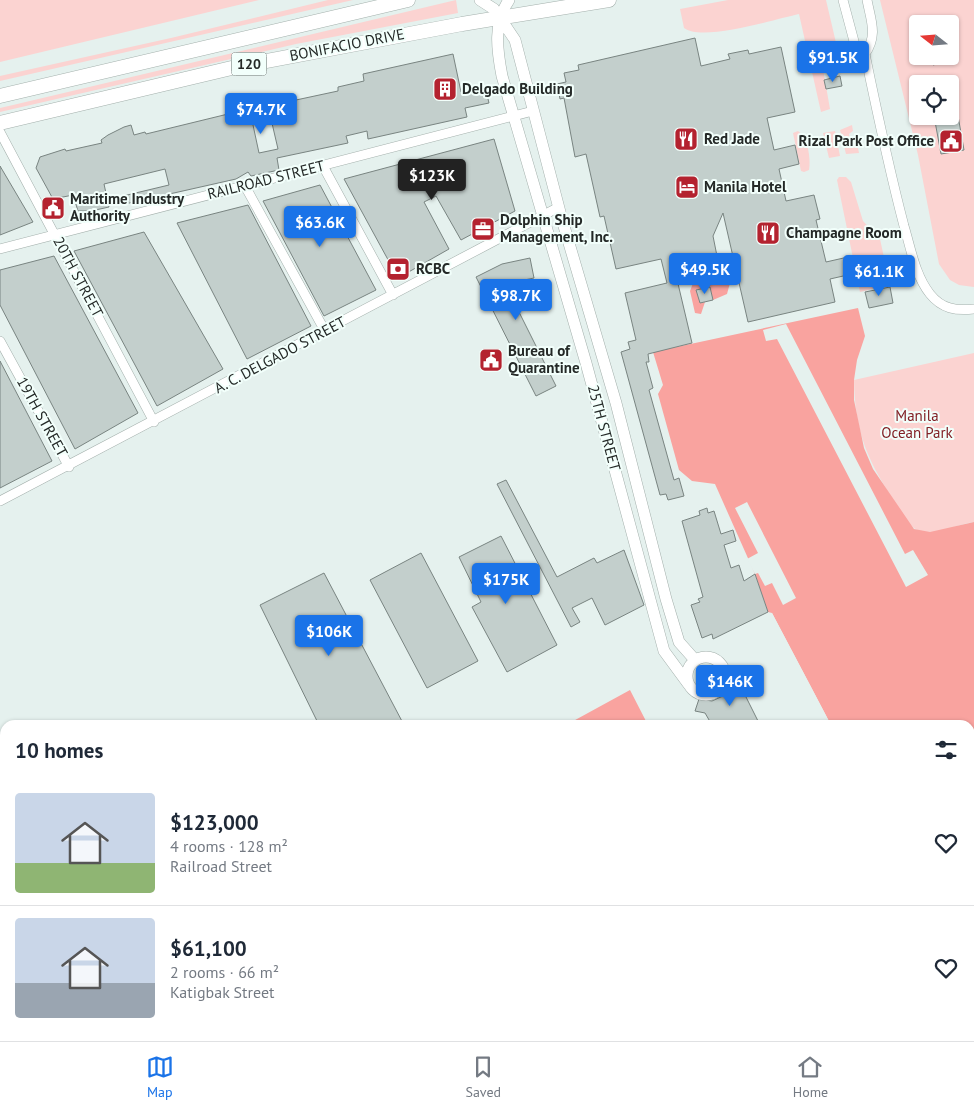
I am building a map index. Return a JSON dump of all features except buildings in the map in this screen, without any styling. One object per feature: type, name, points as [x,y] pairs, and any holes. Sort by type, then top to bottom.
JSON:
[{"type":"highway","name":"BONIFACIO DRIVE","points":[[0,96],[408,0]]},
{"type":"highway","name":"BONIFACIO DRIVE","points":[[0,123],[240,66],[462,24],[609,0]]},
{"type":"street","name":"25TH STREET","points":[[480,0],[494,9],[500,19],[515,40],[679,642],[695,660],[708,657],[717,660],[725,671],[725,680],[719,691],[707,696],[695,692],[664,651],[581,345],[513,116],[496,46],[500,19],[503,8],[509,0]]},
{"type":"street","points":[[843,0],[855,45],[865,54],[886,154],[916,267],[931,295],[943,306],[957,310],[974,309]]},
{"type":"street","points":[[865,54],[874,36],[867,0]]},
{"type":"street","name":"RAILROAD STREET","points":[[0,249],[323,166],[400,143],[533,110]]},
{"type":"street","name":"20TH STREET","points":[[0,132],[154,422]]},
{"type":"street","points":[[323,166],[393,295]]},
{"type":"street","points":[[246,186],[325,331]]},
{"type":"street","name":"A. C. DELGADO STREET","points":[[0,501],[69,467],[559,207]]},
{"type":"street","points":[[581,345],[597,339]]},
{"type":"street","name":"19TH STREET","points":[[0,341],[69,467]]},
{"type":"street","points":[[689,685],[688,669],[695,660]]},
{"type":"green space","points":[[0,0],[259,0],[0,62]]},
{"type":"green space","points":[[328,0],[353,0],[0,81],[0,76],[171,38]]},
{"type":"green space","points":[[456,0],[458,13],[296,44],[0,112],[0,108]]},
{"type":"green space","points":[[728,0],[826,0],[837,47],[832,55],[826,48],[820,52],[830,109],[821,112],[799,14],[722,31],[693,32],[684,28],[680,9]]},
{"type":"green space","points":[[880,0],[974,0],[974,287],[959,285],[950,280],[939,264],[911,125],[959,125],[959,75],[909,75],[909,118]]},
{"type":"green space","points":[[852,125],[853,131],[849,134],[852,146],[858,148],[859,153],[846,154],[840,130]]},
{"type":"green space","points":[[798,131],[804,138],[810,160],[809,170],[804,172],[801,171],[793,133]]},
{"type":"green space","points":[[835,131],[840,156],[829,158],[823,133]]},
{"type":"green space","points":[[839,177],[846,177],[851,182],[863,221],[880,239],[890,285],[860,292],[837,180]]},
{"type":"green space","name":"Manila Ocean Park","points":[[974,353],[974,522],[941,531],[922,532],[914,528],[905,518],[872,462],[857,417],[854,380]]},
{"type":"shaded area","points":[[717,268],[728,275],[730,283],[727,294],[713,300],[697,290],[700,303],[705,302],[701,314],[695,313],[690,291],[697,273]]},
{"type":"shaded area","points":[[858,308],[865,336],[857,360],[854,400],[864,448],[873,469],[914,529],[930,532],[974,522],[974,720],[828,720],[772,613],[768,612],[755,574],[715,484],[692,481],[679,470],[658,394],[663,385],[653,352]]},
{"type":"shaded area","points":[[630,690],[645,720],[575,720]]},
{"type":"pier","points":[[786,324],[905,554],[913,550],[928,575],[906,587],[777,339],[766,341],[763,330]]},
{"type":"pier","points":[[747,502],[796,598],[783,605],[772,583],[765,586],[758,573],[755,574],[747,559],[758,553],[735,508]]},
{"type":"pier","points":[[772,613],[828,720],[826,720],[769,615]]},
{"type":"place","name":"Delgado Building","points":[[445,89]]},
{"type":"place","name":"Red Jade","points":[[686,139]]},
{"type":"place","name":"Rizal Park Post Office","points":[[951,141]]},
{"type":"place","name":"Manila Hotel","points":[[687,187]]},
{"type":"place","name":"Maritime Industry Authority","points":[[53,208]]},
{"type":"place","name":"Dolphin Ship Management, Inc.","points":[[483,229]]},
{"type":"place","name":"Champagne Room","points":[[768,233]]},
{"type":"place","name":"RCBC","points":[[398,269]]},
{"type":"place","name":"Bureau of Quarantine","points":[[491,360]]}]
